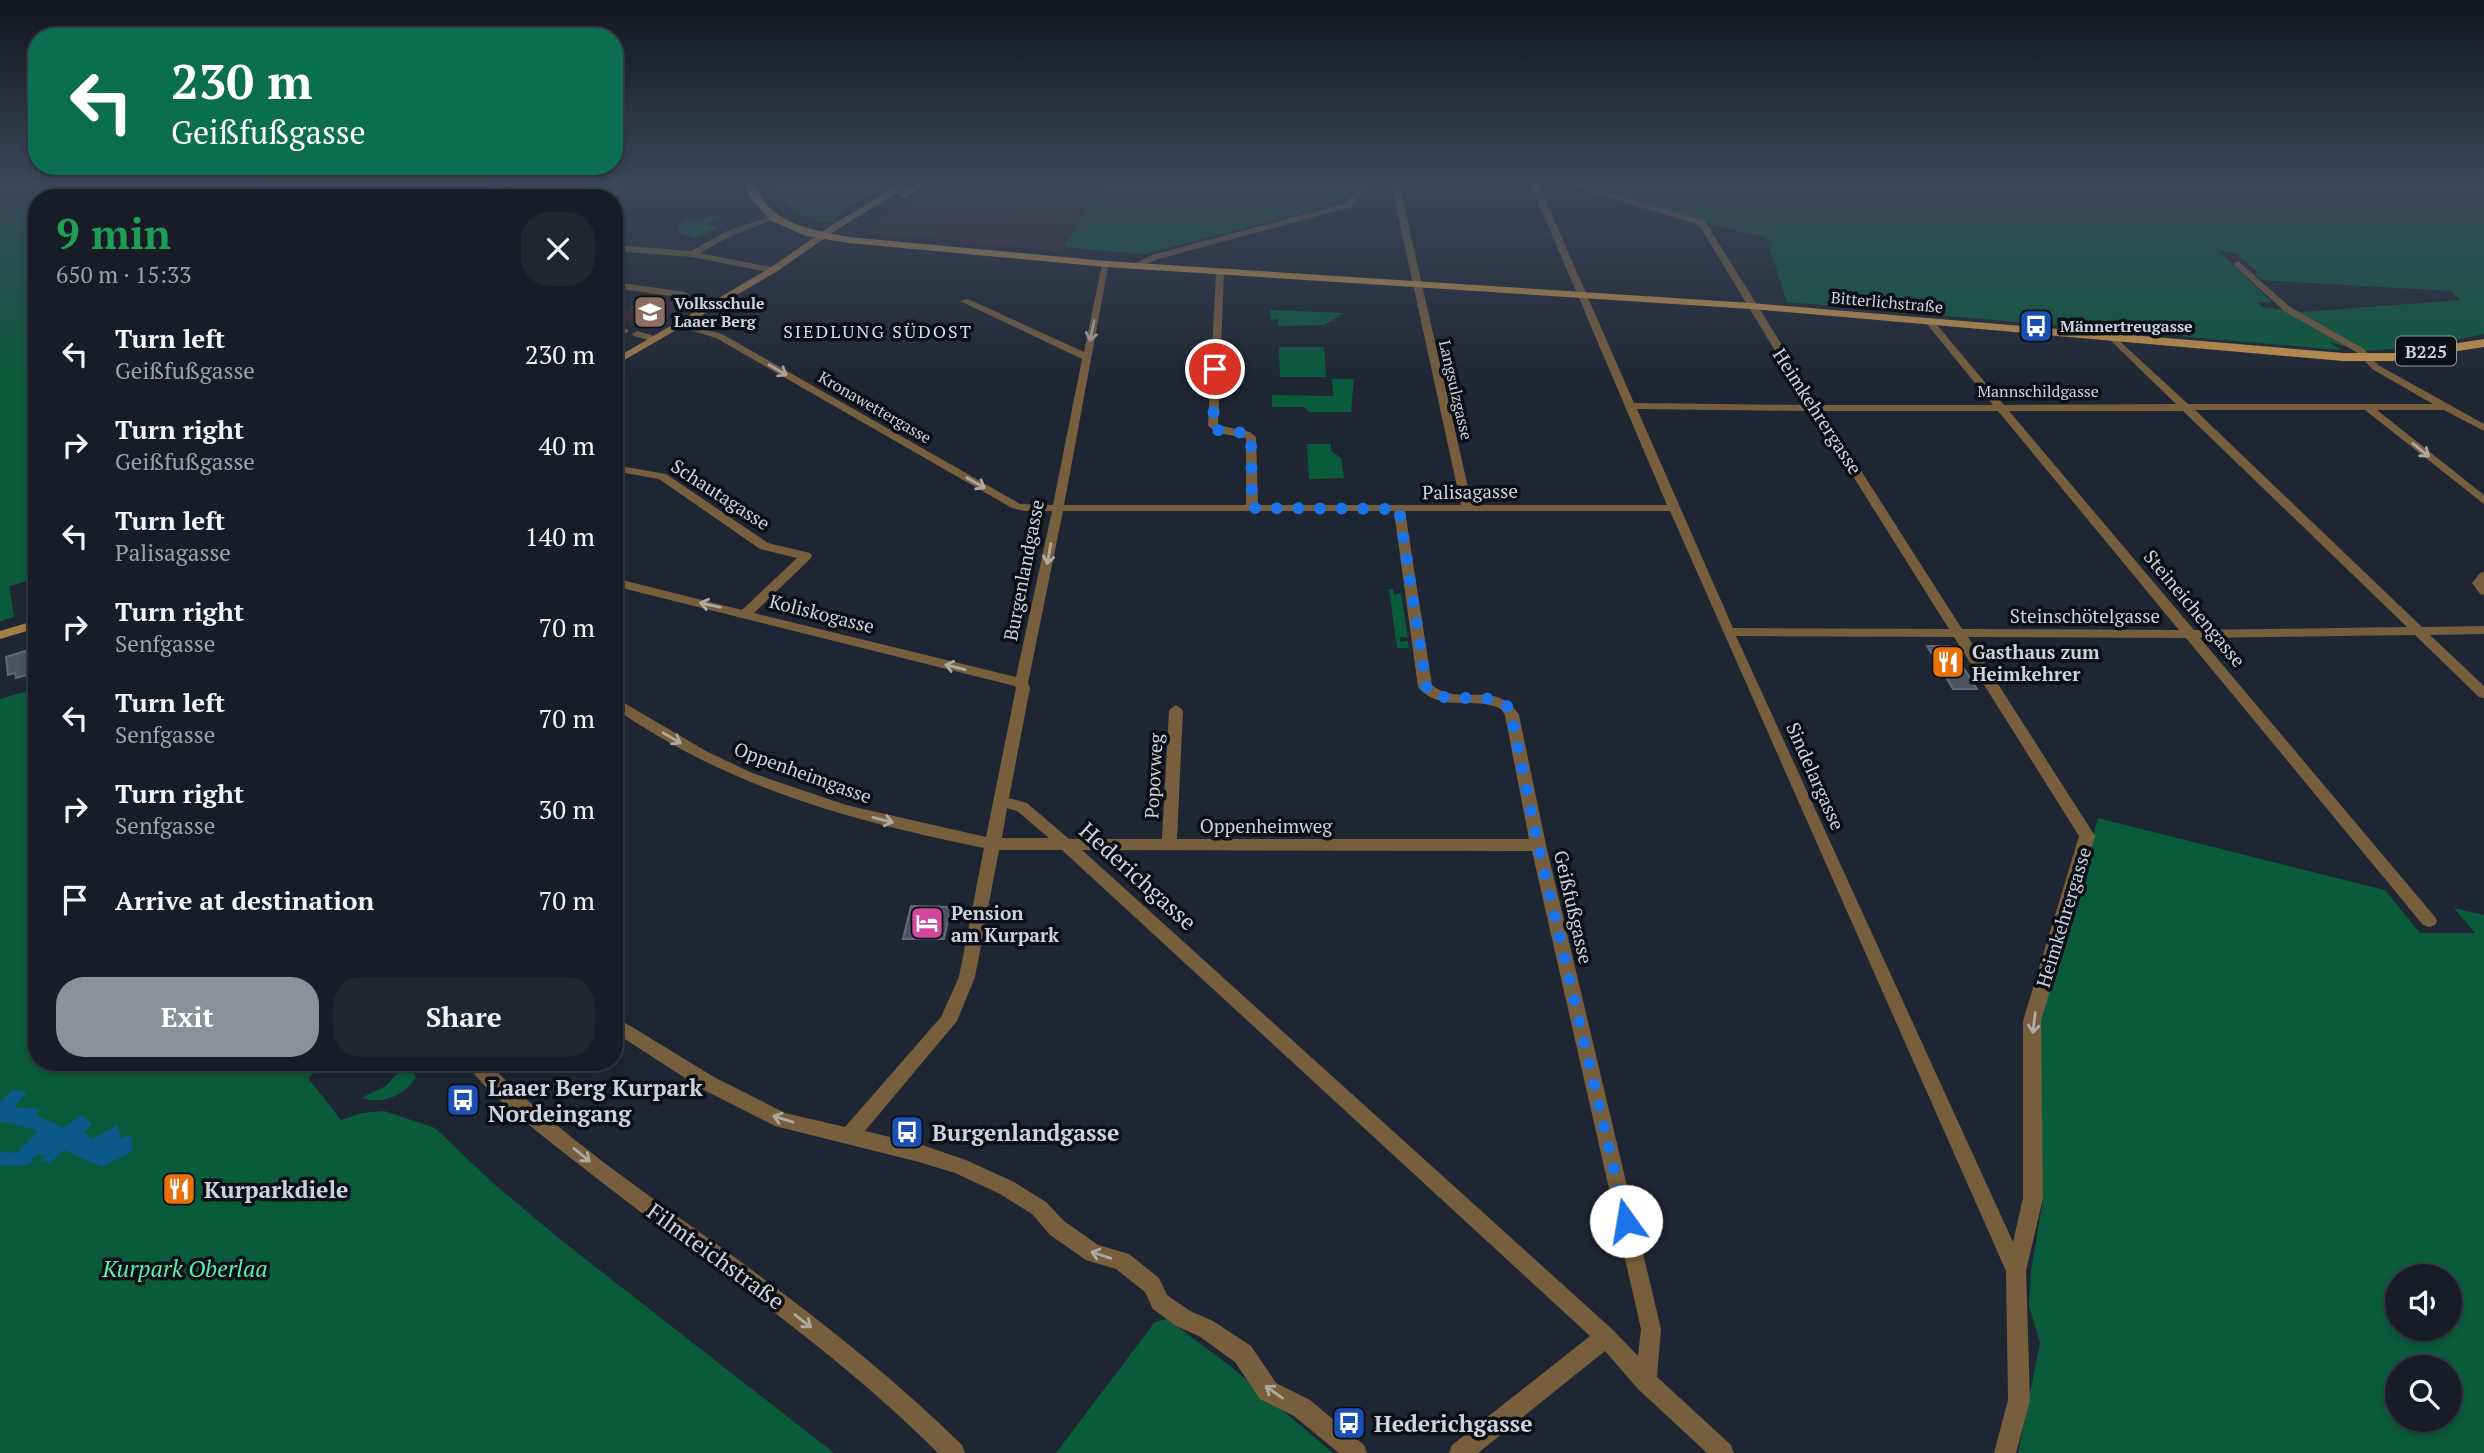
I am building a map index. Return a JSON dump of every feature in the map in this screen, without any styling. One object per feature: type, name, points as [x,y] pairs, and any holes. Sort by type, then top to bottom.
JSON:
[{"type":"main road","points":[[623,358],[802,251]]},
{"type":"main road","name":"Bitterlichstraße","points":[[974,251],[1134,266],[1416,281],[1584,296],[1751,306],[2368,358],[2484,342]]},
{"type":"main road","points":[[0,635],[28,627]]},
{"type":"street","points":[[650,251],[692,254],[773,270]]},
{"type":"street","points":[[692,254],[698,251]]},
{"type":"street","points":[[1134,266],[1179,251]]},
{"type":"street","name":"Langsulzgasse","points":[[1410,251],[1467,508]]},
{"type":"street","name":"Sindelargasse","points":[[1564,251],[1728,632],[2016,1271]]},
{"type":"street","name":"Heimkehrergasse","points":[[1718,251],[2087,836],[2032,1021],[2033,1198],[2016,1271],[2019,1400],[2005,1453]]},
{"type":"street","name":"Burgenlandgasse","points":[[850,1135],[937,1035],[955,1010],[967,977],[1023,688],[1021,683],[1106,264]]},
{"type":"street","points":[[2238,264],[2287,309],[2361,351],[2375,367],[2484,428]]},
{"type":"street","points":[[1220,272],[1213,426],[1220,431],[1244,433],[1251,437],[1252,508]]},
{"type":"street","points":[[623,286],[685,295]]},
{"type":"street","points":[[699,298],[717,302]]},
{"type":"street","points":[[965,302],[1086,357]]},
{"type":"street","name":"Steineichengasse","points":[[1929,321],[2429,921]]},
{"type":"street","name":"Kronawettergasse","points":[[680,324],[719,336],[1016,506],[1056,507]]},
{"type":"street","points":[[637,334],[655,339]]},
{"type":"street","points":[[2113,338],[2484,694]]},
{"type":"street","name":"Mannschildgasse","points":[[1631,405],[1817,408],[2444,407]]},
{"type":"street","points":[[2367,407],[2484,501]]},
{"type":"street","name":"Schautagasse","points":[[623,470],[662,476],[764,546],[806,556],[745,614]]},
{"type":"street","name":"Palisagasse","points":[[1056,507],[1674,508]]},
{"type":"street","name":"Geißfußgasse","points":[[1399,509],[1425,687],[1441,698],[1493,700],[1510,709],[1538,845],[1651,1329],[1646,1381]]},
{"type":"street","points":[[2484,576],[2478,583],[2484,591]]},
{"type":"street","name":"Koliskogasse","points":[[623,584],[1021,683]]},
{"type":"street","name":"Steinschötelgasse","points":[[1728,632],[2192,634],[2484,630]]},
{"type":"street","name":"Oppenheimgasse","points":[[623,707],[686,746],[778,787],[843,811],[993,844]]},
{"type":"street","name":"Popovweg","points":[[1169,844],[1175,710]]},
{"type":"street","name":"Hederichgasse","points":[[1002,802],[1022,807],[1067,845],[1606,1337],[1646,1381],[1723,1453]]},
{"type":"street","name":"Oppenheimweg","points":[[993,844],[1538,845]]},
{"type":"street","points":[[623,1029],[749,1105],[782,1119],[960,1166],[1007,1188],[1039,1208],[1056,1228],[1093,1254],[1122,1261],[1152,1284],[1160,1302],[1183,1319],[1206,1328],[1242,1354],[1268,1391],[1302,1408],[1356,1453]]},
{"type":"street","name":"Filmteichstraße","points":[[484,1071],[509,1097],[629,1193],[881,1381],[954,1453]]},
{"type":"street","points":[[1460,1453],[1606,1337]]},
{"type":"shaded area","name":"Volksschule Laaer Berg","points":[[647,297],[687,306],[651,327],[623,320],[623,312]]},
{"type":"green space","points":[[0,251],[28,251],[28,581],[9,586],[14,617],[0,621]]},
{"type":"green space","points":[[1108,251],[1157,251],[1145,254]]},
{"type":"green space","points":[[1770,251],[2218,251],[2272,302],[2258,302],[2262,307],[2302,312],[2460,300],[2451,291],[2262,280],[2255,275],[2258,272],[2235,253],[2222,251],[2484,251],[2484,334],[2427,346],[2365,351],[2329,342],[2341,350],[1787,302]]},
{"type":"green space","points":[[1270,310],[1344,313],[1324,325],[1278,326],[1278,319],[1271,320]]},
{"type":"green space","points":[[1279,347],[1324,347],[1326,377],[1280,377]]},
{"type":"green space","points":[[1332,379],[1354,379],[1351,412],[1309,412],[1304,407],[1272,407],[1272,395],[1333,396]]},
{"type":"green space","points":[[1307,444],[1331,444],[1331,451],[1341,458],[1344,478],[1309,479]]},
{"type":"green space","points":[[1389,589],[1393,589],[1394,595],[1401,593],[1408,638],[1400,637],[1400,642],[1408,641],[1409,648],[1397,648]]},
{"type":"green space","name":"Kurpark Oberlaa","points":[[28,691],[28,1071],[315,1071],[308,1078],[341,1120],[362,1113],[384,1111],[435,1128],[493,1183],[561,1240],[834,1453],[0,1453],[0,699]]},
{"type":"green space","points":[[2098,818],[2385,890],[2420,933],[2475,933],[2454,908],[2484,915],[2484,1453],[2018,1453],[2040,1343],[2029,1306],[2031,1271],[2043,1200],[2040,1024]]},
{"type":"green space","points":[[399,1071],[413,1071],[416,1077],[406,1089],[392,1097],[377,1100],[361,1098],[386,1086]]},
{"type":"green space","points":[[1167,1319],[1230,1366],[1333,1453],[1056,1453],[1155,1322]]},
{"type":"water","points":[[13,1089],[27,1093],[14,1107],[40,1109],[36,1115],[64,1128],[81,1115],[93,1125],[84,1131],[92,1139],[117,1125],[121,1139],[131,1134],[133,1151],[102,1167],[64,1150],[50,1163],[40,1161],[46,1156],[38,1154],[28,1165],[0,1166],[0,1151],[16,1153],[38,1131],[0,1121],[0,1103]]},
{"type":"building","name":"Gasthaus zum Heimkehrer","points":[[1927,646],[1950,646],[1977,689],[1953,689]]},
{"type":"building","points":[[28,650],[28,675],[16,678],[15,673],[8,675],[6,657]]},
{"type":"building","name":"Pension am Kurpark","points":[[911,906],[951,907],[944,939],[903,939]]},
{"type":"place","name":"Volksschule Laaer Berg","points":[[650,312]]},
{"type":"place","name":"Männertreugasse","points":[[2036,326]]},
{"type":"place","name":"Gasthaus zum Heimkehrer","points":[[1948,662]]},
{"type":"place","name":"Pension am Kurpark","points":[[927,923]]},
{"type":"place","name":"Laaer Berg Kurpark Nordeingang","points":[[463,1100]]},
{"type":"place","name":"Burgenlandgasse","points":[[907,1132]]},
{"type":"place","name":"Kurparkdiele","points":[[179,1189]]},
{"type":"place","name":"Hederichgasse","points":[[1349,1423]]},
{"type":"district","name":"SIEDLUNG SÜDOST","points":[[878,331]]},
{"type":"route","points":[[1215,369],[1213,428],[1244,433],[1251,437],[1252,508],[1399,509],[1425,687],[1435,696],[1447,699],[1489,699],[1510,709],[1538,845],[1626,1221]]}]
